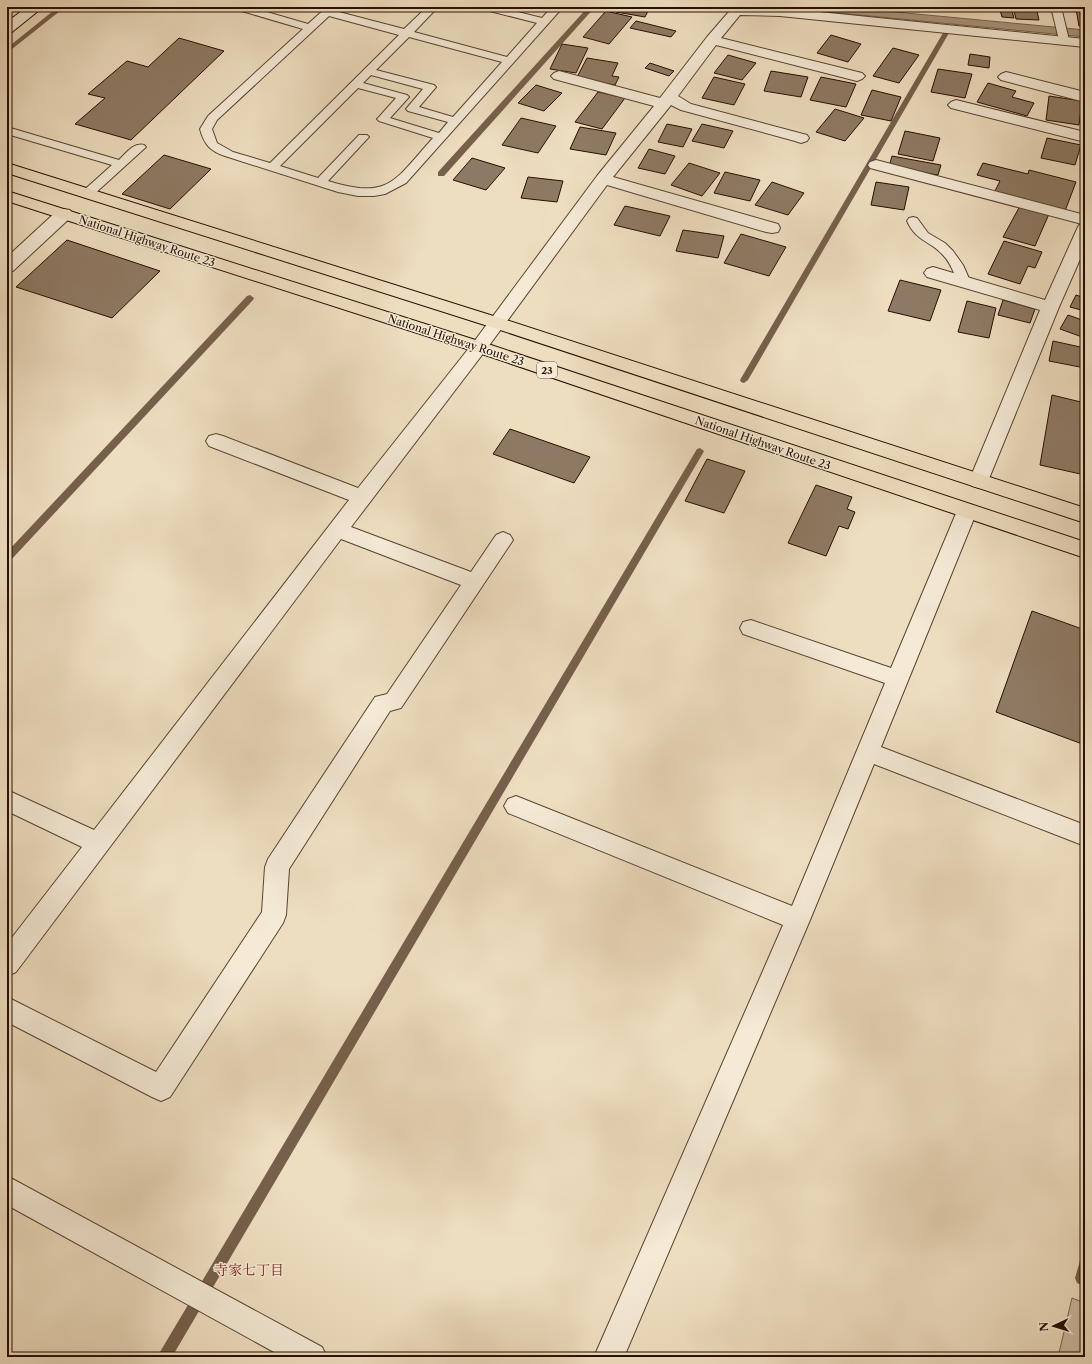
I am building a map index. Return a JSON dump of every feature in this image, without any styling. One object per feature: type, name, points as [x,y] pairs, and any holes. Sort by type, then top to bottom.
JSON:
[{"type":"highway","points":[[7,168],[497,323],[1085,516]]},
{"type":"highway","name":"National Highway Route 23","points":[[7,196],[479,347],[1085,550]]},
{"type":"street","points":[[7,29],[36,7]]},
{"type":"street","points":[[7,964],[362,497],[479,347],[603,180],[712,40],[739,9],[1063,39],[1085,43]]},
{"type":"street","points":[[712,40],[857,76]]},
{"type":"street","points":[[559,76],[666,101],[801,138]]},
{"type":"street","points":[[1006,78],[1085,97]]},
{"type":"street","points":[[956,105],[1085,137]]},
{"type":"street","points":[[876,165],[1085,220]]},
{"type":"street","points":[[603,180],[772,228]]},
{"type":"street","points":[[7,267],[64,214]]},
{"type":"street","points":[[979,481],[1050,307],[1085,229]]},
{"type":"street","points":[[933,273],[1050,307]]},
{"type":"street","points":[[216,441],[362,497]]},
{"type":"street","points":[[609,1357],[798,920],[967,511]]},
{"type":"street","points":[[338,530],[475,582]]},
{"type":"street","points":[[7,1009],[161,1088],[274,915],[277,867],[383,703],[393,702],[503,540]]},
{"type":"street","points":[[750,628],[898,679]]},
{"type":"street","points":[[867,752],[1085,836]]},
{"type":"street","points":[[7,800],[99,844]]},
{"type":"street","points":[[516,806],[798,920]]},
{"type":"street","points":[[7,1190],[312,1357]]},
{"type":"lane","points":[[239,7],[310,28]]},
{"type":"lane","points":[[272,167],[433,7]]},
{"type":"lane","points":[[486,7],[544,22]]},
{"type":"lane","points":[[510,61],[406,33],[330,10],[212,118],[206,129],[209,141],[214,148],[272,167],[357,193],[372,193],[391,188],[402,180],[510,61],[558,7]]},
{"type":"lane","points":[[1057,11],[1063,39]]},
{"type":"lane","points":[[368,71],[430,87],[412,109],[455,121]]},
{"type":"lane","points":[[356,84],[403,97],[383,119],[441,136]]},
{"type":"lane","points":[[7,130],[121,164]]},
{"type":"lane","points":[[320,182],[363,137]]},
{"type":"lane","points":[[87,194],[140,147]]},
{"type":"lane","points":[[913,221],[921,236],[944,248],[953,258],[966,283]]},
{"type":"shaded area","points":[[1072,1298],[1085,1303],[1085,1357],[1058,1357]]},
{"type":"water","points":[[778,7],[843,7],[1085,30],[1085,37]]},
{"type":"building","points":[[618,7],[650,7],[645,17],[616,12]]},
{"type":"building","points":[[1013,7],[1036,7],[1039,20],[1016,19]]},
{"type":"building","points":[[1076,9],[1085,9],[1085,26],[1079,26]]},
{"type":"building","points":[[1000,10],[1012,11],[1014,18],[1002,17]]},
{"type":"building","points":[[606,11],[632,17],[609,44],[583,37]]},
{"type":"building","points":[[636,21],[676,31],[671,37],[630,28]]},
{"type":"building","points":[[831,35],[861,44],[848,62],[817,53]]},
{"type":"building","points":[[179,38],[224,51],[131,140],[75,124],[105,98],[88,94],[127,61],[148,67]]},
{"type":"building","points":[[562,44],[588,48],[576,73],[550,69]]},
{"type":"building","points":[[893,48],[919,55],[899,83],[873,76]]},
{"type":"building","points":[[970,54],[990,57],[989,68],[968,65]]},
{"type":"building","points":[[728,55],[756,63],[742,80],[714,73]]},
{"type":"building","points":[[587,58],[618,63],[612,76],[619,77],[615,85],[576,79]]},
{"type":"building","points":[[650,63],[674,71],[669,76],[645,68]]},
{"type":"building","points":[[938,69],[972,74],[965,98],[931,92]]},
{"type":"building","points":[[771,71],[808,77],[801,97],[764,91]]},
{"type":"building","points":[[714,77],[745,84],[734,105],[702,98]]},
{"type":"building","points":[[821,77],[856,84],[846,107],[810,100]]},
{"type":"building","points":[[988,83],[1016,91],[1012,97],[1034,103],[1027,116],[977,102]]},
{"type":"building","points":[[536,85],[562,93],[544,111],[518,103]]},
{"type":"building","points":[[872,90],[901,97],[891,121],[861,115]]},
{"type":"building","points":[[598,92],[625,98],[602,129],[575,122]]},
{"type":"building","points":[[1049,96],[1082,101],[1079,125],[1046,120]]},
{"type":"building","points":[[835,109],[864,118],[845,141],[816,132]]},
{"type":"building","points":[[521,118],[556,126],[538,153],[502,145]]},
{"type":"building","points":[[667,124],[692,129],[683,147],[658,142]]},
{"type":"building","points":[[702,124],[733,131],[724,148],[692,141]]},
{"type":"building","points":[[580,127],[616,133],[606,155],[570,149]]},
{"type":"building","points":[[905,131],[940,138],[933,161],[898,154]]},
{"type":"building","points":[[1047,138],[1081,145],[1075,165],[1041,158]]},
{"type":"building","points":[[649,149],[675,156],[665,174],[638,168]]},
{"type":"building","points":[[164,155],[211,169],[170,209],[122,194]]},
{"type":"building","points":[[892,156],[941,165],[938,175],[889,167]]},
{"type":"building","points":[[472,158],[505,168],[486,190],[453,180]]},
{"type":"building","points":[[689,163],[720,173],[702,196],[671,185]]},
{"type":"building","points":[[983,163],[1028,174],[1029,170],[1076,182],[1065,211],[994,193],[1000,181],[977,175]]},
{"type":"building","points":[[725,172],[760,180],[750,201],[714,193]]},
{"type":"building","points":[[528,177],[563,181],[557,202],[521,198]]},
{"type":"building","points":[[772,182],[804,193],[788,215],[755,205]]},
{"type":"building","points":[[876,182],[909,187],[904,210],[871,205]]},
{"type":"building","points":[[625,206],[670,216],[660,236],[614,225]]},
{"type":"building","points":[[1020,206],[1049,214],[1035,246],[1003,237]]},
{"type":"building","points":[[683,230],[724,236],[718,258],[676,251]]},
{"type":"building","points":[[741,234],[786,247],[769,276],[724,263]]},
{"type":"building","points":[[67,240],[160,271],[112,318],[16,287]]},
{"type":"building","points":[[1004,241],[1042,252],[1035,268],[1028,266],[1020,284],[988,274]]},
{"type":"building","points":[[900,280],[941,290],[930,321],[888,311]]},
{"type":"building","points":[[1076,295],[1085,298],[1085,311],[1070,307]]},
{"type":"building","points":[[1003,300],[1035,309],[1030,323],[998,315]]},
{"type":"building","points":[[967,301],[996,308],[989,338],[958,332]]},
{"type":"building","points":[[1068,315],[1085,321],[1085,338],[1060,329]]},
{"type":"building","points":[[1053,341],[1085,348],[1085,368],[1049,361]]},
{"type":"building","points":[[1052,395],[1085,403],[1085,475],[1040,465]]},
{"type":"building","points":[[510,429],[590,457],[574,483],[493,454]]},
{"type":"building","points":[[707,459],[745,471],[724,513],[685,501]]},
{"type":"building","points":[[816,485],[852,497],[847,509],[855,512],[848,529],[839,526],[826,556],[788,543]]},
{"type":"building","points":[[1032,611],[1085,630],[1085,745],[996,712]]},
{"type":"waterway","points":[[7,51],[62,7]]},
{"type":"waterway","points":[[441,174],[592,7]]},
{"type":"waterway","points":[[744,380],[946,33]]},
{"type":"waterway","points":[[7,558],[250,298]]},
{"type":"waterway","points":[[164,1357],[700,451]]},
{"type":"waterway","points":[[1082,1278],[1085,1266]]},
{"type":"district","name":"寺家七丁目","points":[[249,1270]]}]
